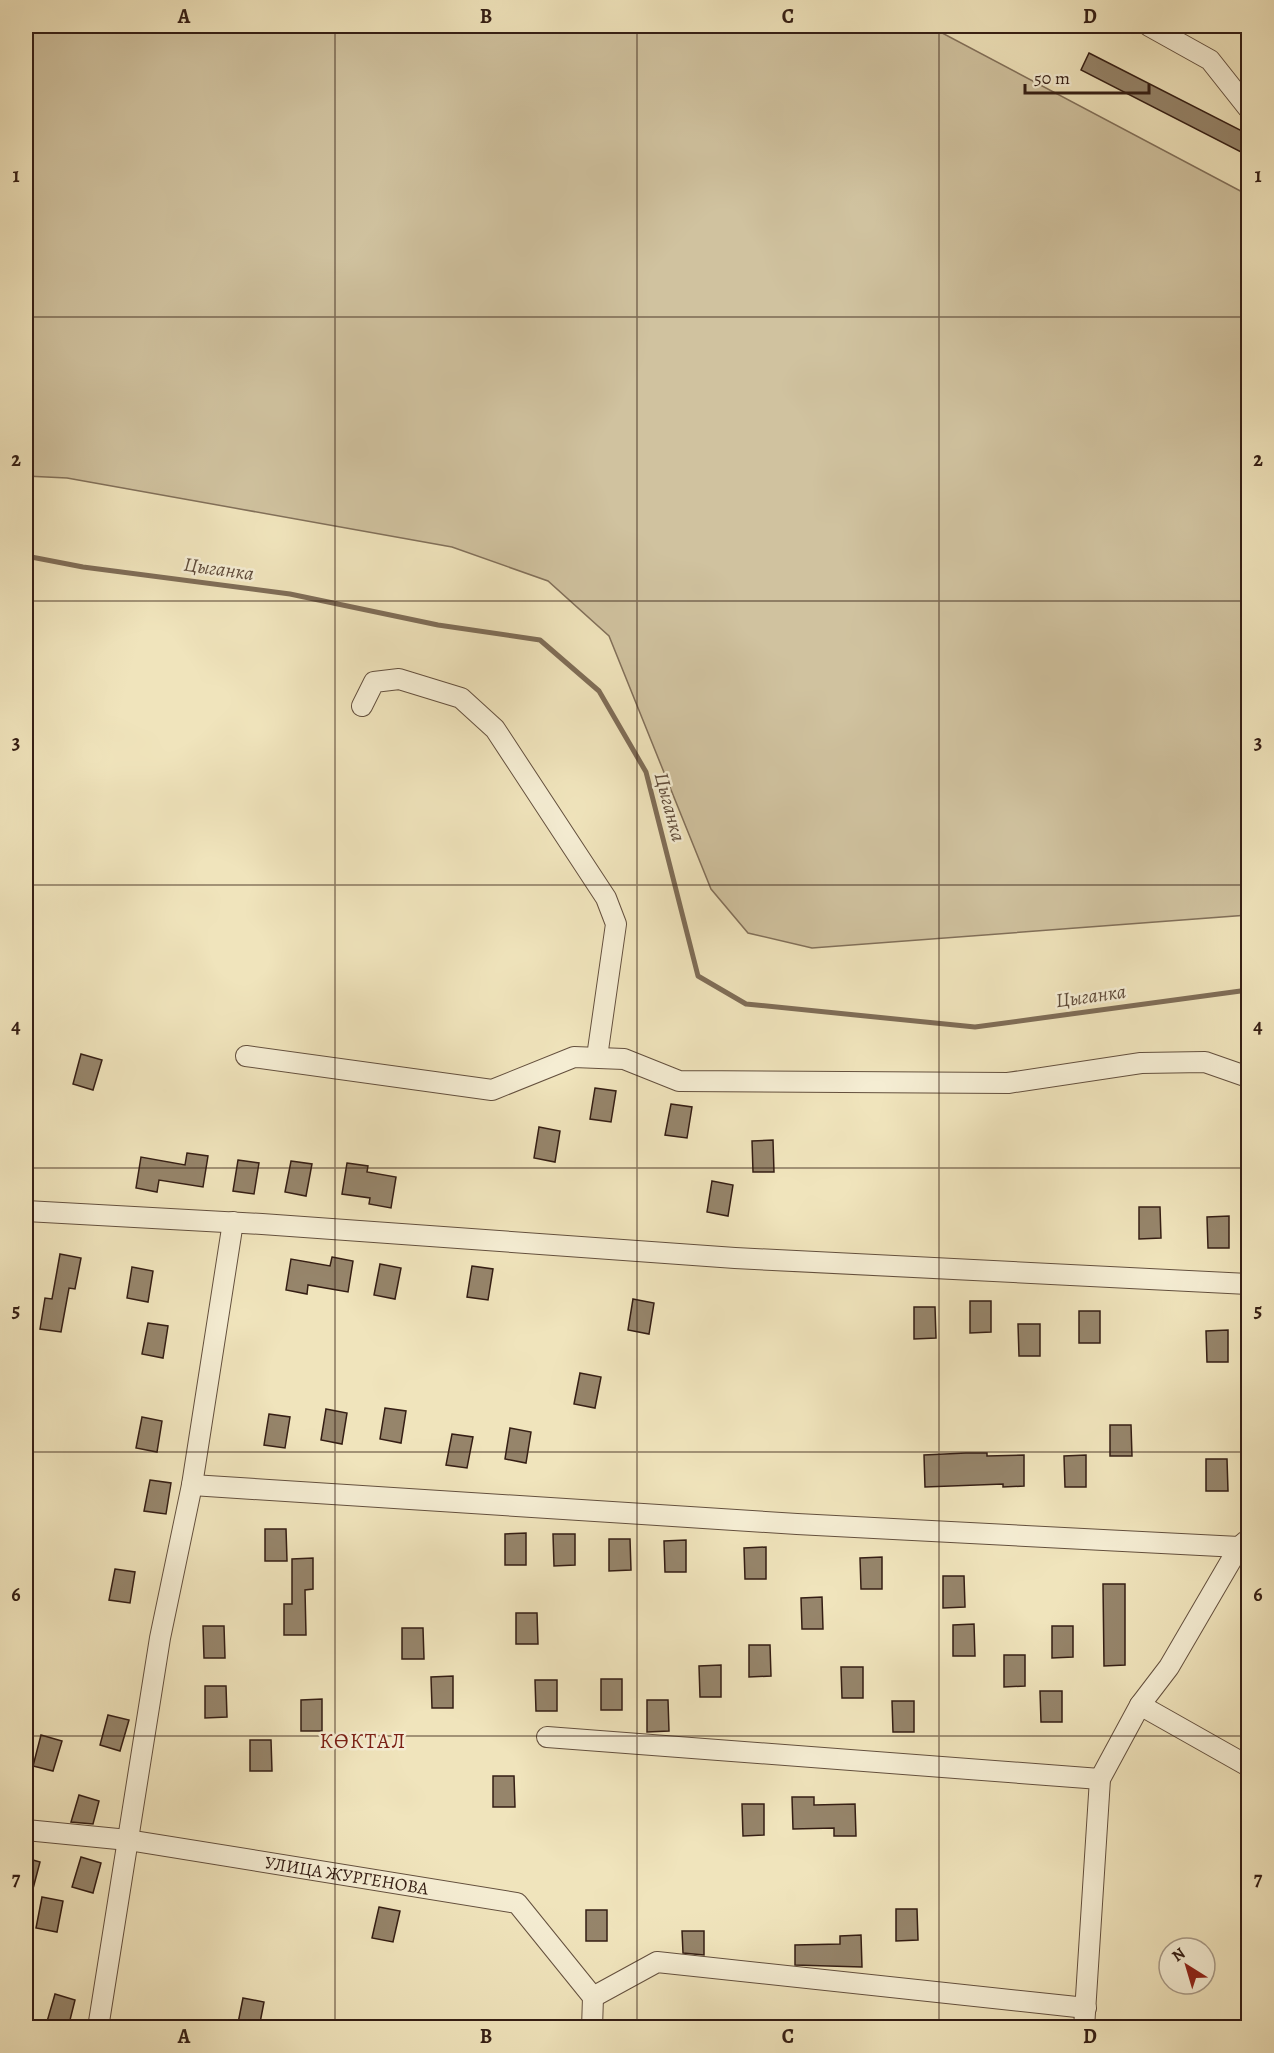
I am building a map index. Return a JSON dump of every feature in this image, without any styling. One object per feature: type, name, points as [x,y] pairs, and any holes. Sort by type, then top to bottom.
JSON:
[{"type":"street","points":[[1149,26],[1210,60],[1248,108]]},
{"type":"street","points":[[362,706],[374,682],[399,679],[461,698],[495,729],[606,898],[616,924],[597,1057]]},
{"type":"street","points":[[246,1056],[492,1090],[574,1057],[624,1059],[680,1081],[1008,1083],[1152,1063],[1205,1062],[1248,1077]]},
{"type":"street","points":[[26,1211],[233,1222],[735,1258],[1248,1284]]},
{"type":"street","points":[[98,2028],[160,1638],[192,1485],[233,1222]]},
{"type":"street","points":[[192,1485],[809,1524],[1244,1543],[1169,1667],[1140,1705],[1100,1779],[1084,2028]]},
{"type":"street","points":[[1140,1705],[1248,1766]]},
{"type":"street","points":[[547,1737],[1100,1779]]},
{"type":"street","name":"УЛИЦА ЖУРГЕНОВА","points":[[26,1830],[128,1840],[518,1903],[594,1997]]},
{"type":"street","points":[[592,2028],[594,1997],[657,1962],[1086,2008]]},
{"type":"shaded area","points":[[26,26],[929,26],[1248,195],[1248,915],[812,948],[748,933],[711,889],[609,636],[548,581],[452,547],[67,478],[26,476]]},
{"type":"building","points":[[1089,53],[1248,134],[1241,152],[1081,70]]},
{"type":"building","points":[[81,1054],[102,1060],[93,1090],[73,1084]]},
{"type":"building","points":[[595,1088],[616,1091],[611,1122],[590,1119]]},
{"type":"building","points":[[671,1104],[692,1107],[687,1138],[665,1135]]},
{"type":"building","points":[[539,1127],[560,1131],[555,1162],[534,1158]]},
{"type":"building","points":[[773,1140],[774,1172],[753,1172],[752,1141]]},
{"type":"building","points":[[187,1153],[208,1156],[203,1187],[159,1180],[157,1192],[136,1188],[141,1157],[185,1165]]},
{"type":"building","points":[[238,1160],[259,1163],[254,1194],[233,1191]]},
{"type":"building","points":[[291,1161],[312,1164],[306,1196],[285,1192]]},
{"type":"building","points":[[347,1163],[368,1166],[367,1172],[396,1177],[391,1208],[369,1204],[370,1198],[342,1194]]},
{"type":"building","points":[[712,1181],[733,1185],[728,1216],[707,1212]]},
{"type":"building","points":[[1139,1207],[1160,1207],[1161,1238],[1139,1239]]},
{"type":"building","points":[[1229,1216],[1229,1248],[1208,1248],[1207,1217]]},
{"type":"building","points":[[60,1254],[81,1258],[75,1289],[69,1288],[61,1332],[40,1329],[45,1298],[52,1299]]},
{"type":"building","points":[[332,1257],[353,1261],[348,1292],[308,1285],[307,1294],[286,1290],[291,1259],[330,1266]]},
{"type":"building","points":[[380,1264],[401,1268],[395,1299],[374,1295]]},
{"type":"building","points":[[472,1266],[493,1269],[488,1300],[467,1297]]},
{"type":"building","points":[[132,1267],[153,1271],[148,1302],[127,1298]]},
{"type":"building","points":[[633,1299],[654,1303],[649,1334],[628,1330]]},
{"type":"building","points":[[970,1301],[991,1301],[991,1332],[970,1333]]},
{"type":"building","points":[[914,1307],[935,1307],[936,1338],[914,1339]]},
{"type":"building","points":[[1079,1311],[1100,1311],[1100,1343],[1079,1343]]},
{"type":"building","points":[[148,1323],[168,1326],[163,1358],[142,1354]]},
{"type":"building","points":[[1018,1324],[1040,1324],[1040,1356],[1019,1356]]},
{"type":"building","points":[[1228,1330],[1228,1362],[1207,1362],[1206,1331]]},
{"type":"building","points":[[580,1373],[601,1377],[595,1408],[574,1404]]},
{"type":"building","points":[[385,1408],[406,1411],[401,1443],[380,1439]]},
{"type":"building","points":[[326,1409],[347,1413],[342,1444],[321,1440]]},
{"type":"building","points":[[269,1414],[290,1417],[285,1448],[264,1445]]},
{"type":"building","points":[[142,1417],[162,1421],[157,1452],[136,1448]]},
{"type":"building","points":[[1110,1425],[1131,1425],[1132,1456],[1110,1456]]},
{"type":"building","points":[[510,1428],[531,1432],[526,1463],[505,1459]]},
{"type":"building","points":[[452,1434],[473,1437],[467,1468],[446,1465]]},
{"type":"building","points":[[987,1453],[987,1456],[1024,1455],[1024,1486],[1003,1487],[1003,1484],[925,1487],[924,1455]]},
{"type":"building","points":[[1086,1455],[1086,1487],[1065,1487],[1064,1456]]},
{"type":"building","points":[[1206,1459],[1227,1459],[1228,1491],[1206,1491]]},
{"type":"building","points":[[150,1480],[171,1483],[166,1514],[144,1511]]},
{"type":"building","points":[[265,1529],[286,1529],[287,1561],[265,1561]]},
{"type":"building","points":[[526,1533],[526,1565],[505,1565],[505,1534]]},
{"type":"building","points":[[553,1534],[575,1534],[575,1565],[554,1566]]},
{"type":"building","points":[[609,1539],[630,1539],[631,1570],[609,1571]]},
{"type":"building","points":[[686,1540],[686,1572],[665,1572],[664,1541]]},
{"type":"building","points":[[766,1547],[766,1579],[745,1579],[744,1548]]},
{"type":"building","points":[[882,1557],[882,1589],[861,1589],[860,1558]]},
{"type":"building","points":[[313,1558],[313,1589],[305,1590],[306,1635],[284,1635],[284,1604],[292,1604],[292,1559]]},
{"type":"building","points":[[115,1569],[135,1572],[130,1603],[109,1600]]},
{"type":"building","points":[[943,1576],[964,1576],[965,1607],[943,1608]]},
{"type":"building","points":[[1103,1584],[1125,1584],[1125,1665],[1104,1666]]},
{"type":"building","points":[[822,1597],[823,1629],[802,1629],[801,1598]]},
{"type":"building","points":[[516,1613],[537,1613],[538,1644],[516,1644]]},
{"type":"building","points":[[974,1624],[975,1656],[953,1656],[953,1625]]},
{"type":"building","points":[[203,1626],[224,1626],[225,1658],[204,1658]]},
{"type":"building","points":[[1052,1626],[1073,1626],[1073,1657],[1052,1658]]},
{"type":"building","points":[[402,1628],[423,1628],[424,1659],[402,1659]]},
{"type":"building","points":[[749,1645],[770,1645],[771,1676],[749,1677]]},
{"type":"building","points":[[1004,1655],[1025,1655],[1025,1686],[1004,1687]]},
{"type":"building","points":[[721,1665],[721,1697],[700,1697],[699,1666]]},
{"type":"building","points":[[841,1667],[863,1667],[863,1698],[842,1698]]},
{"type":"building","points":[[453,1676],[453,1708],[432,1708],[431,1677]]},
{"type":"building","points":[[601,1679],[622,1679],[622,1710],[601,1710]]},
{"type":"building","points":[[535,1680],[557,1680],[557,1711],[536,1711]]},
{"type":"building","points":[[205,1686],[226,1686],[227,1717],[205,1718]]},
{"type":"building","points":[[1040,1691],[1062,1691],[1062,1722],[1041,1722]]},
{"type":"building","points":[[322,1699],[322,1731],[301,1731],[301,1700]]},
{"type":"building","points":[[647,1700],[668,1700],[669,1731],[647,1732]]},
{"type":"building","points":[[892,1701],[914,1701],[914,1732],[893,1732]]},
{"type":"building","points":[[108,1715],[129,1720],[120,1751],[100,1745]]},
{"type":"building","points":[[41,1735],[62,1741],[53,1771],[33,1766]]},
{"type":"building","points":[[250,1740],[271,1740],[272,1771],[250,1771]]},
{"type":"building","points":[[493,1776],[514,1776],[515,1807],[493,1807]]},
{"type":"building","points":[[79,1795],[99,1801],[93,1824],[71,1822]]},
{"type":"building","points":[[792,1797],[814,1797],[814,1805],[855,1804],[856,1836],[834,1836],[834,1828],[793,1829]]},
{"type":"building","points":[[742,1804],[764,1804],[764,1835],[743,1836]]},
{"type":"building","points":[[81,1857],[101,1863],[93,1893],[72,1887]]},
{"type":"building","points":[[26,1858],[40,1862],[30,1900],[26,1899]]},
{"type":"building","points":[[42,1897],[63,1901],[57,1932],[36,1928]]},
{"type":"building","points":[[379,1907],[400,1911],[393,1942],[372,1938]]},
{"type":"building","points":[[896,1909],[917,1909],[918,1940],[896,1941]]},
{"type":"building","points":[[586,1910],[607,1910],[607,1941],[586,1941]]},
{"type":"building","points":[[682,1931],[704,1931],[704,1955],[683,1953]]},
{"type":"building","points":[[861,1935],[862,1967],[795,1965],[795,1945],[840,1944],[840,1936]]},
{"type":"building","points":[[55,1994],[75,2000],[68,2028],[46,2025]]},
{"type":"building","points":[[243,1998],[264,2002],[259,2028],[237,2028]]},
{"type":"waterway","name":"Цыганка","points":[[26,556],[83,567],[290,594],[438,625],[540,640],[599,691],[646,772],[698,976],[746,1004],[975,1027],[1248,990]]},
{"type":"district","name":"КӨКТАЛ","points":[[363,1741]]}]
